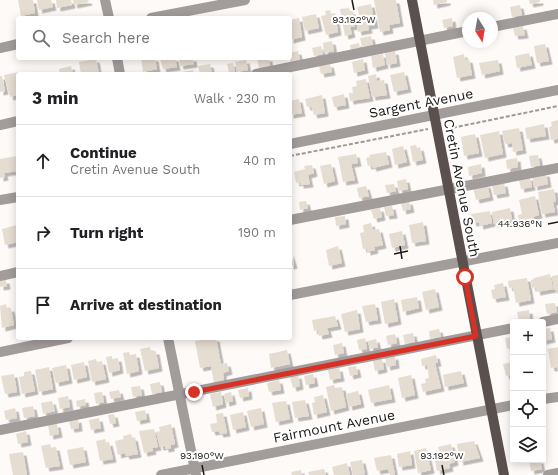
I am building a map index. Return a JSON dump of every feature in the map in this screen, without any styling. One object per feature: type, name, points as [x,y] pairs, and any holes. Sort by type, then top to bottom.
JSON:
[{"type":"main road","name":"Cretin Avenue South","points":[[412,0],[433,115],[504,475]]},
{"type":"street","points":[[105,0],[109,16]]},
{"type":"street","points":[[161,16],[244,0]]},
{"type":"street","points":[[498,26],[558,14]]},
{"type":"street","points":[[266,72],[462,32]]},
{"type":"street","points":[[0,48],[16,44]]},
{"type":"street","points":[[117,60],[120,72]]},
{"type":"street","name":"Sargent Avenue","points":[[292,144],[558,90]]},
{"type":"street","points":[[0,125],[16,121]]},
{"type":"street","points":[[292,220],[558,168]]},
{"type":"street","points":[[0,200],[16,197]]},
{"type":"street","points":[[292,295],[558,243]]},
{"type":"street","points":[[0,276],[16,272]]},
{"type":"street","points":[[546,321],[558,319]]},
{"type":"street","points":[[0,430],[510,329]]},
{"type":"street","points":[[0,352],[58,340]]},
{"type":"street","points":[[168,340],[196,472]]},
{"type":"street","points":[[546,398],[558,396]]},
{"type":"street","name":"Fairmount Avenue","points":[[161,475],[196,472],[510,406]]},
{"type":"street","points":[[548,475],[558,473]]},
{"type":"path","points":[[445,129],[558,106]]},
{"type":"path","points":[[292,156],[428,129]]},
{"type":"building","points":[[18,0],[33,0],[35,13],[21,16]]},
{"type":"building","points":[[37,0],[51,0],[53,7],[39,10]]},
{"type":"building","points":[[56,0],[71,0],[72,5],[57,8]]},
{"type":"building","points":[[73,0],[88,0],[89,2],[74,5]]},
{"type":"building","points":[[374,0],[396,0],[400,23],[389,25],[390,30],[380,32]]},
{"type":"building","points":[[433,0],[447,0],[447,2],[434,5]]},
{"type":"building","points":[[529,0],[540,0],[540,2],[530,4]]},
{"type":"building","points":[[371,4],[375,25],[368,26],[369,30],[358,32],[357,25],[361,24],[357,7]]},
{"type":"building","points":[[520,5],[522,15],[512,17],[510,7]]},
{"type":"building","points":[[349,8],[350,11],[352,11],[355,26],[350,27],[352,34],[345,36],[340,9]]},
{"type":"building","points":[[330,10],[331,14],[335,13],[338,32],[326,35],[321,16],[326,15],[325,11]]},
{"type":"building","points":[[316,14],[319,28],[305,31],[302,17]]},
{"type":"building","points":[[299,18],[302,37],[292,40],[292,20]]},
{"type":"building","points":[[452,18],[453,26],[444,28],[442,20]]},
{"type":"building","points":[[523,26],[525,35],[515,36],[513,28]]},
{"type":"building","points":[[371,36],[373,45],[362,47],[360,38]]},
{"type":"building","points":[[332,41],[334,51],[324,53],[323,43]]},
{"type":"building","points":[[359,43],[360,49],[351,51],[350,45]]},
{"type":"building","points":[[545,44],[549,61],[537,63],[534,46]]},
{"type":"building","points":[[321,46],[323,54],[314,56],[312,48]]},
{"type":"building","points":[[298,51],[300,61],[290,63],[290,60],[292,60],[292,52]]},
{"type":"building","points":[[395,51],[397,63],[387,65],[385,53]]},
{"type":"building","points":[[529,53],[532,65],[517,68],[515,56]]},
{"type":"building","points":[[383,54],[385,65],[373,68],[371,56]]},
{"type":"building","points":[[464,54],[465,60],[469,59],[472,75],[457,78],[453,57]]},
{"type":"building","points":[[363,59],[365,70],[354,73],[352,62]]},
{"type":"building","points":[[96,60],[99,72],[81,72],[79,62]]},
{"type":"building","points":[[141,60],[155,60],[157,69],[143,72]]},
{"type":"building","points":[[161,60],[175,60],[177,67],[163,69]]},
{"type":"building","points":[[179,60],[193,60],[194,64],[180,66]]},
{"type":"building","points":[[246,60],[248,70],[237,72],[235,62]]},
{"type":"building","points":[[257,60],[269,60],[270,66],[259,68]]},
{"type":"building","points":[[498,60],[500,71],[482,75],[479,63]]},
{"type":"building","points":[[233,63],[235,72],[229,72],[227,64]]},
{"type":"building","points":[[210,64],[212,72],[200,72],[198,66]]},
{"type":"building","points":[[330,64],[332,72],[321,74],[319,66]]},
{"type":"building","points":[[71,66],[72,72],[60,72],[59,69]]},
{"type":"building","points":[[193,70],[194,72],[182,72]]},
{"type":"building","points":[[404,72],[408,89],[394,92],[390,75]]},
{"type":"building","points":[[16,73],[16,96],[10,97],[4,75]]},
{"type":"building","points":[[376,74],[377,81],[384,80],[387,95],[372,97],[368,76]]},
{"type":"building","points":[[0,76],[2,76],[5,91],[0,92]]},
{"type":"building","points":[[366,79],[370,98],[350,101],[349,93],[353,93],[352,87],[357,86],[356,81]]},
{"type":"building","points":[[344,94],[346,105],[334,107],[332,97]]},
{"type":"building","points":[[322,95],[325,113],[314,115],[311,106],[307,107],[305,99]]},
{"type":"building","points":[[299,99],[302,113],[292,115],[292,101]]},
{"type":"building","points":[[558,120],[557,139],[551,140],[549,127],[552,126],[551,122]]},
{"type":"building","points":[[544,124],[546,136],[527,139],[525,128]]},
{"type":"building","points":[[519,128],[523,150],[513,152],[512,143],[505,144],[502,131]]},
{"type":"building","points":[[499,131],[503,154],[485,158],[480,135]]},
{"type":"building","points":[[475,134],[479,153],[464,156],[461,137]]},
{"type":"building","points":[[416,145],[417,148],[420,147],[423,160],[413,162],[410,146]]},
{"type":"building","points":[[403,146],[407,162],[395,165],[392,149]]},
{"type":"building","points":[[386,152],[389,164],[373,168],[372,165],[368,166],[366,158],[370,157],[369,155]]},
{"type":"building","points":[[356,154],[358,163],[351,164],[355,180],[343,182],[338,157]]},
{"type":"building","points":[[538,155],[540,165],[531,167],[529,156]]},
{"type":"building","points":[[16,156],[16,171],[4,173],[5,177],[0,178],[0,159]]},
{"type":"building","points":[[517,158],[518,167],[507,169],[506,160]]},
{"type":"building","points":[[331,164],[335,181],[324,184],[320,166]]},
{"type":"building","points":[[481,164],[482,173],[469,176],[468,167]]},
{"type":"building","points":[[312,165],[314,173],[308,175],[310,184],[300,185],[300,182],[296,183],[294,172],[305,169],[304,166]]},
{"type":"building","points":[[546,173],[548,184],[534,187],[532,175]]},
{"type":"building","points":[[530,177],[532,187],[521,189],[519,180]]},
{"type":"building","points":[[406,179],[408,189],[399,191],[397,181]]},
{"type":"building","points":[[504,183],[506,193],[494,195],[492,186]]},
{"type":"building","points":[[394,184],[396,191],[387,193],[385,185]]},
{"type":"building","points":[[487,184],[490,197],[476,200],[473,187]]},
{"type":"building","points":[[366,186],[369,196],[359,198],[357,188]]},
{"type":"building","points":[[554,189],[556,202],[553,202],[555,212],[542,214],[538,192]]},
{"type":"building","points":[[535,196],[539,215],[533,217],[534,220],[519,223],[518,215],[522,214],[519,200]]},
{"type":"building","points":[[306,201],[308,208],[300,210],[299,202]]},
{"type":"building","points":[[409,201],[411,209],[403,211],[401,203]]},
{"type":"building","points":[[392,206],[394,215],[386,216],[384,207]]},
{"type":"building","points":[[380,208],[382,217],[374,219],[371,210]]},
{"type":"building","points":[[510,208],[512,220],[494,224],[492,212]]},
{"type":"building","points":[[490,211],[492,223],[480,226],[479,222],[473,223],[471,214]]},
{"type":"building","points":[[345,216],[346,224],[336,226],[335,217]]},
{"type":"building","points":[[423,222],[426,241],[412,243],[409,225]]},
{"type":"building","points":[[371,223],[373,230],[379,229],[383,245],[374,247],[375,250],[367,252],[367,249],[363,249],[360,233],[364,232],[363,225]]},
{"type":"building","points":[[16,225],[16,242],[5,245],[2,229]]},
{"type":"building","points":[[402,231],[405,245],[392,248],[389,234]]},
{"type":"building","points":[[338,246],[342,263],[329,266],[326,250]]},
{"type":"building","points":[[550,274],[553,289],[537,292],[536,287],[532,288],[531,280]]},
{"type":"building","points":[[558,275],[558,289],[554,290],[552,276]]},
{"type":"building","points":[[527,278],[531,300],[516,303],[513,287],[509,288],[508,281]]},
{"type":"building","points":[[6,280],[7,286],[0,287],[0,281]]},
{"type":"building","points":[[503,283],[506,297],[493,299],[491,290],[495,289],[494,285]]},
{"type":"building","points":[[435,289],[439,307],[426,310],[422,292]]},
{"type":"building","points":[[417,297],[419,308],[403,312],[401,300]]},
{"type":"building","points":[[394,299],[398,321],[385,324],[381,302]]},
{"type":"building","points":[[555,303],[557,312],[547,314],[545,304]]},
{"type":"building","points":[[6,304],[7,309],[11,308],[14,325],[2,328],[0,306]]},
{"type":"building","points":[[375,304],[378,320],[366,322],[362,306]]},
{"type":"building","points":[[357,310],[360,329],[345,332],[341,314]]},
{"type":"building","points":[[529,310],[530,319],[519,319],[517,312]]},
{"type":"building","points":[[335,316],[338,326],[327,328],[329,334],[319,336],[318,330],[314,331],[312,320]]},
{"type":"building","points":[[550,328],[552,339],[546,340],[546,329]]},
{"type":"building","points":[[439,329],[441,337],[430,339],[429,331]]},
{"type":"building","points":[[413,333],[415,342],[405,344],[403,335]]},
{"type":"building","points":[[395,334],[397,343],[388,345],[386,336]]},
{"type":"building","points":[[510,337],[510,348],[507,349],[505,338]]},
{"type":"building","points":[[365,338],[367,349],[359,350],[357,340]]},
{"type":"building","points":[[376,339],[378,347],[370,349],[368,341]]},
{"type":"building","points":[[216,340],[221,364],[227,363],[229,371],[223,373],[224,381],[214,383],[211,366],[200,368],[195,341]]},
{"type":"building","points":[[342,343],[344,353],[335,355],[333,345]]},
{"type":"building","points":[[150,347],[151,351],[156,351],[159,368],[145,371],[140,349]]},
{"type":"building","points":[[558,347],[557,370],[557,367],[551,368],[548,349]]},
{"type":"building","points":[[287,350],[290,364],[271,368],[269,354]]},
{"type":"building","points":[[129,352],[130,355],[136,354],[139,371],[127,374],[123,353]]},
{"type":"building","points":[[436,355],[438,363],[435,363],[441,388],[423,392],[421,384],[426,383],[425,379],[429,378],[427,365],[422,366],[421,359]]},
{"type":"building","points":[[112,356],[112,359],[118,358],[120,370],[109,373],[106,357]]},
{"type":"building","points":[[395,356],[396,365],[387,367],[385,358]]},
{"type":"building","points":[[96,359],[97,362],[102,361],[106,379],[92,382],[88,361]]},
{"type":"building","points":[[382,359],[384,369],[375,371],[373,361]]},
{"type":"building","points":[[84,362],[87,377],[74,380],[71,365]]},
{"type":"building","points":[[510,363],[510,375],[506,376],[503,364]]},
{"type":"building","points":[[66,365],[69,380],[56,383],[52,368]]},
{"type":"building","points":[[356,366],[358,374],[350,376],[348,367]]},
{"type":"building","points":[[49,367],[53,389],[39,392],[35,370]]},
{"type":"building","points":[[339,368],[341,378],[330,380],[328,370]]},
{"type":"building","points":[[31,371],[35,391],[22,394],[19,377],[24,376],[24,372]]},
{"type":"building","points":[[461,371],[464,383],[445,387],[443,375]]},
{"type":"building","points":[[14,374],[17,392],[5,394],[1,376]]},
{"type":"building","points":[[313,374],[315,383],[306,385],[304,376]]},
{"type":"building","points":[[298,375],[300,386],[293,388],[290,377]]},
{"type":"building","points":[[411,375],[415,395],[402,398],[398,378]]},
{"type":"building","points":[[279,380],[281,390],[269,392],[267,383]]},
{"type":"building","points":[[160,382],[162,392],[152,394],[150,384]]},
{"type":"building","points":[[334,385],[335,388],[342,387],[346,407],[331,411],[326,387]]},
{"type":"building","points":[[389,385],[392,399],[371,403],[368,390]]},
{"type":"building","points":[[140,386],[142,395],[133,397],[131,387]]},
{"type":"building","points":[[248,388],[249,396],[240,398],[238,390]]},
{"type":"building","points":[[119,390],[121,397],[111,399],[109,392]]},
{"type":"building","points":[[358,391],[361,404],[349,407],[346,394]]},
{"type":"building","points":[[102,392],[104,402],[96,404],[94,393]]},
{"type":"building","points":[[221,392],[223,404],[213,407],[210,394]]},
{"type":"building","points":[[231,392],[233,401],[226,403],[224,394]]},
{"type":"building","points":[[323,395],[327,412],[314,415],[312,403],[315,402],[314,397]]},
{"type":"building","points":[[68,396],[70,407],[60,409],[58,398]]},
{"type":"building","points":[[85,399],[86,405],[77,407],[76,401]]},
{"type":"building","points":[[305,400],[309,416],[295,418],[292,402]]},
{"type":"building","points":[[52,401],[55,411],[43,414],[41,403]]},
{"type":"building","points":[[286,401],[290,419],[276,422],[272,403]]},
{"type":"building","points":[[33,406],[35,416],[24,418],[22,408]]},
{"type":"building","points":[[15,408],[17,418],[6,420],[4,411]]},
{"type":"building","points":[[261,408],[264,424],[251,427],[247,411]]},
{"type":"building","points":[[145,410],[147,419],[137,421],[135,412]]},
{"type":"building","points":[[243,412],[246,427],[233,430],[230,415]]},
{"type":"building","points":[[223,413],[227,433],[220,434],[219,431],[212,432],[210,424],[217,423],[216,414]]},
{"type":"building","points":[[114,414],[116,423],[110,424],[108,415]]},
{"type":"building","points":[[99,418],[101,428],[91,430],[89,420]]},
{"type":"building","points":[[78,419],[79,428],[71,429],[69,421]]},
{"type":"building","points":[[57,424],[59,434],[50,436],[48,425]]},
{"type":"building","points":[[171,424],[175,444],[171,445],[171,448],[165,449],[165,446],[160,447],[156,432],[160,431],[159,427]]},
{"type":"building","points":[[154,429],[158,447],[152,448],[153,451],[144,453],[139,431]]},
{"type":"building","points":[[26,431],[28,442],[18,444],[16,434]]},
{"type":"building","points":[[131,434],[132,438],[134,437],[138,454],[126,456],[125,453],[118,455],[115,441],[124,439],[123,436]]},
{"type":"building","points":[[105,439],[106,443],[109,442],[113,459],[100,461],[96,441]]},
{"type":"building","points":[[474,441],[480,458],[460,462],[457,444]]},
{"type":"building","points":[[50,444],[51,448],[56,447],[60,466],[46,468],[41,446]]},
{"type":"building","points":[[451,444],[455,462],[449,464],[450,468],[437,471],[434,455],[440,454],[438,447]]},
{"type":"building","points":[[83,447],[86,462],[70,465],[67,450]]},
{"type":"building","points":[[426,448],[431,470],[418,473],[414,451]]},
{"type":"building","points":[[410,451],[412,465],[399,467],[397,454]]},
{"type":"building","points":[[23,452],[27,475],[13,475],[9,454]]},
{"type":"building","points":[[391,455],[395,475],[390,475],[388,469],[377,471],[374,458]]},
{"type":"building","points":[[362,460],[365,474],[353,475],[350,462]]},
{"type":"building","points":[[347,463],[350,475],[334,475],[332,467]]},
{"type":"building","points":[[530,463],[541,463],[542,469],[531,471]]},
{"type":"building","points":[[324,469],[326,475],[309,475],[308,472]]},
{"type":"building","points":[[301,470],[302,475],[292,475],[291,472]]},
{"type":"route","points":[[194,392],[476,336],[465,277]]}]
